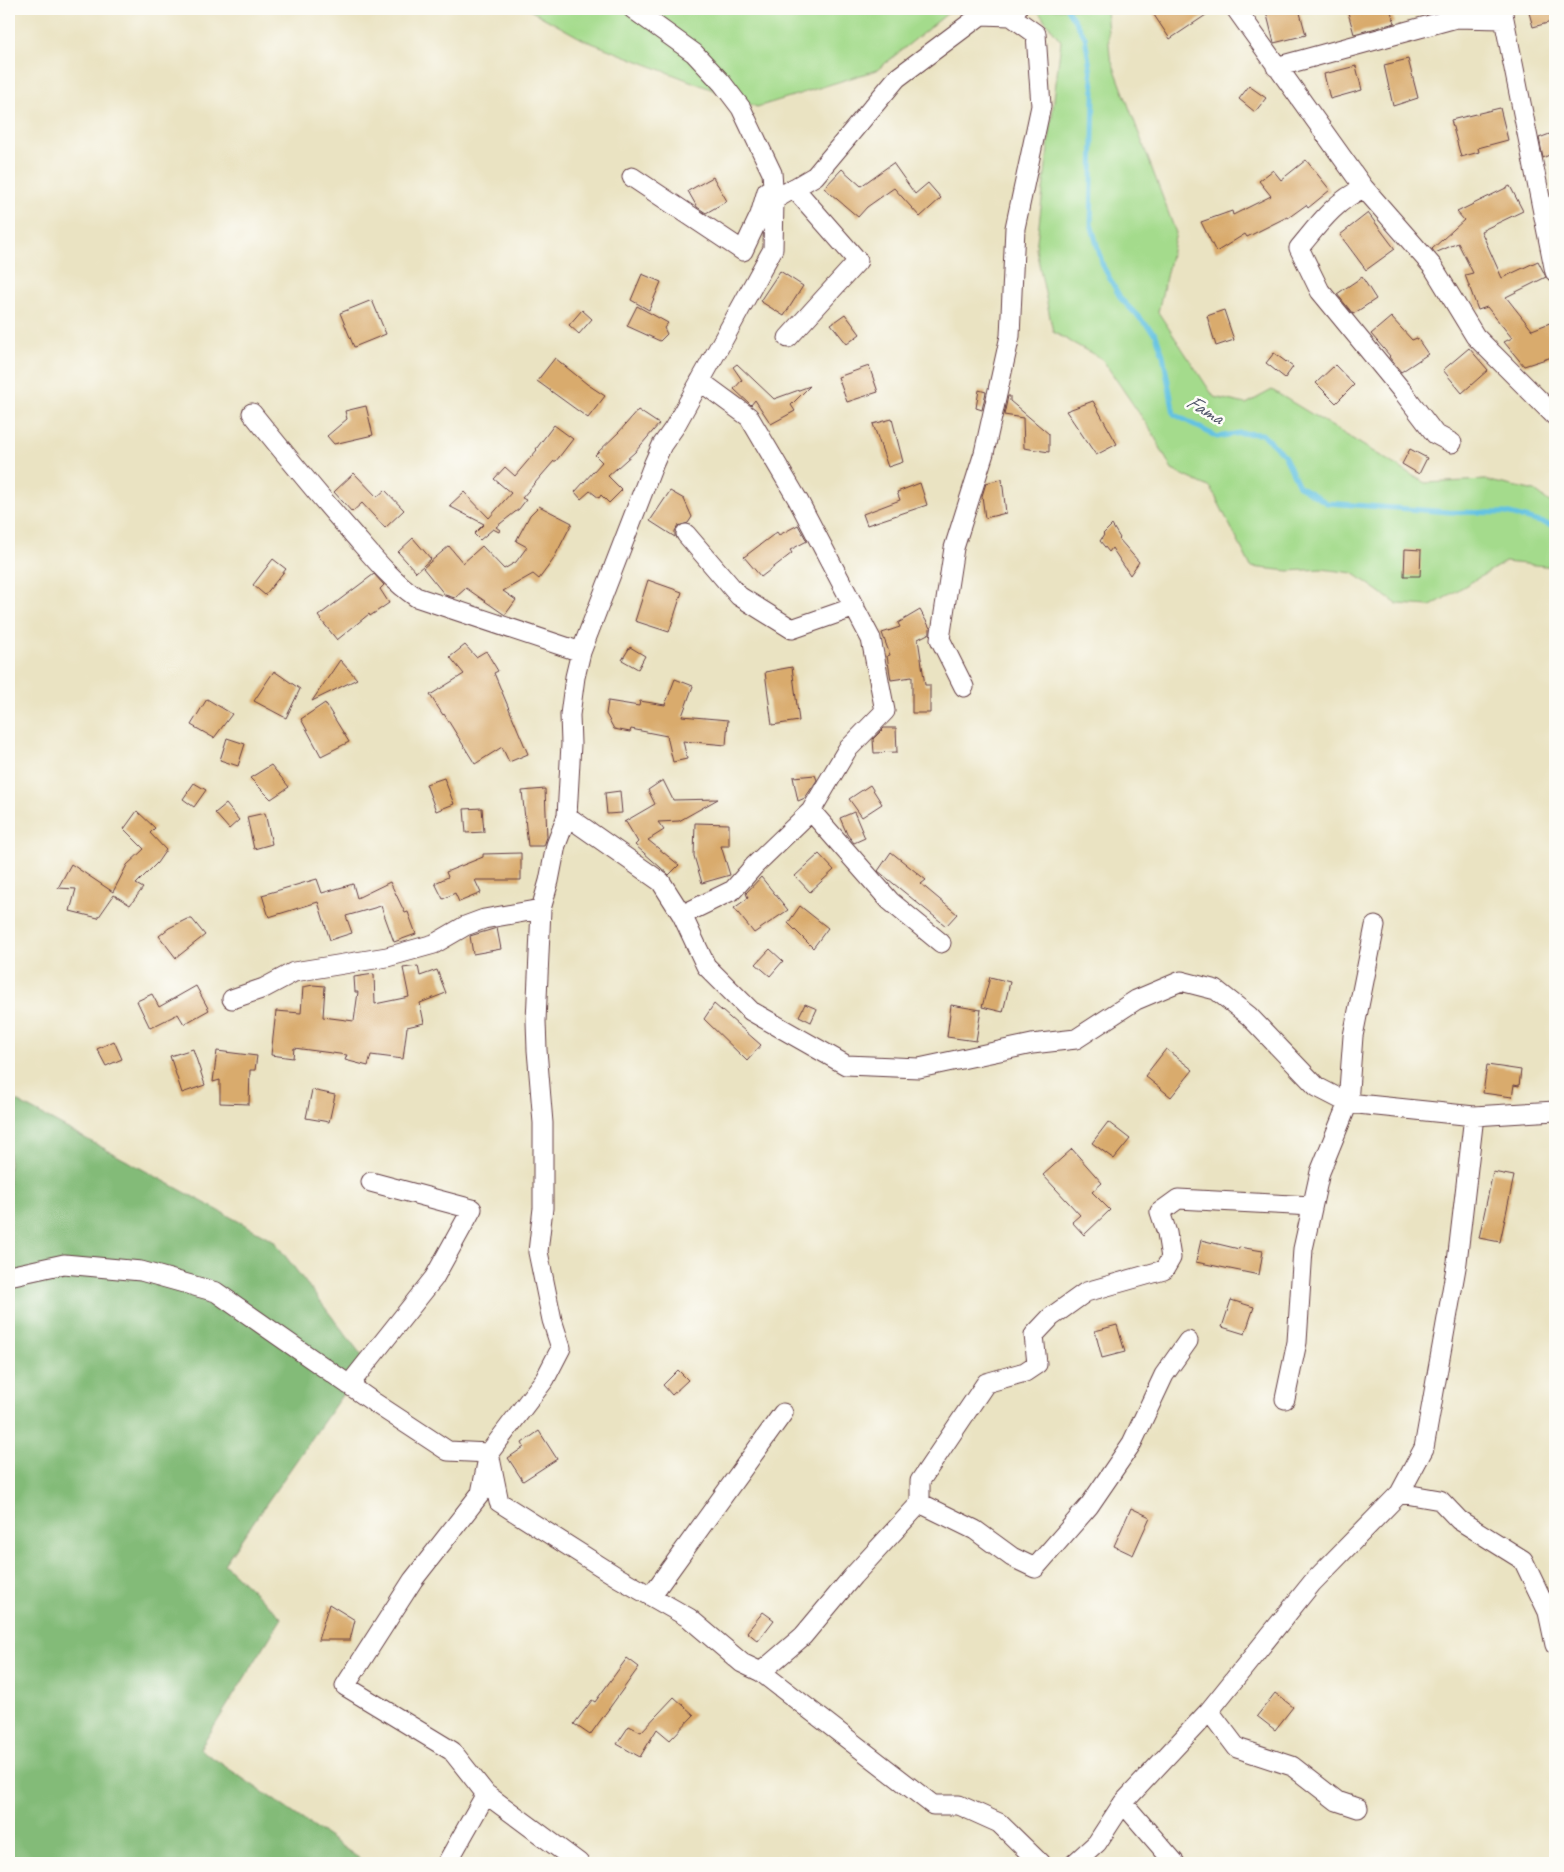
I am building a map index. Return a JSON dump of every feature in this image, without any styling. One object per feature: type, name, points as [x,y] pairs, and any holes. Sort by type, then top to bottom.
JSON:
[{"type":"street","points":[[579,1863],[486,1794],[452,1751],[346,1686],[413,1580],[481,1493],[489,1453],[545,1379],[561,1348],[552,1320],[538,1252],[544,1208],[544,1123],[536,1021],[541,909],[556,845],[567,816],[571,744],[570,714],[575,677],[582,652],[654,462],[773,249],[774,200],[772,173],[741,108],[722,83],[694,53],[633,9]]},
{"type":"street","points":[[1236,9],[1364,188],[1433,266],[1475,336],[1555,416]]},
{"type":"street","points":[[774,200],[815,176],[897,78],[981,15],[1014,12],[1036,34],[1041,106],[1015,228],[1010,336],[984,452],[954,548],[940,639],[964,687]]},
{"type":"street","points":[[1276,67],[1456,18],[1502,14],[1554,264]]},
{"type":"street","points":[[632,177],[743,251],[760,215],[772,173]]},
{"type":"street","points":[[788,338],[858,260],[794,188]]},
{"type":"street","points":[[1364,188],[1350,194],[1330,211],[1299,248],[1320,291],[1435,434],[1452,443]]},
{"type":"street","points":[[682,915],[733,890],[755,865],[811,811],[847,750],[885,711],[871,639],[798,500],[749,417],[700,381]]},
{"type":"street","points":[[252,413],[316,492],[401,586],[416,597],[582,652]]},
{"type":"street","points":[[686,534],[739,596],[792,628],[855,607]]},
{"type":"street","points":[[811,811],[890,901],[941,943]]},
{"type":"street","points":[[567,816],[661,882],[682,915],[706,966],[752,1011],[846,1065],[919,1068],[1032,1044],[1076,1039],[1136,1000],[1182,981],[1216,990],[1249,1016],[1317,1087],[1348,1103],[1474,1116],[1555,1111]]},
{"type":"street","points":[[232,999],[264,988],[294,972],[388,957],[434,944],[465,926],[484,919],[541,909]]},
{"type":"street","points":[[1285,1399],[1297,1342],[1303,1249],[1320,1172],[1348,1103],[1353,1036],[1375,926]]},
{"type":"street","points":[[1076,1863],[1097,1843],[1123,1803],[1209,1711],[1312,1583],[1400,1493],[1424,1448],[1457,1262],[1474,1116]]},
{"type":"street","points":[[349,1385],[434,1278],[472,1209],[371,1182]]},
{"type":"street","points":[[761,1672],[803,1636],[852,1576],[920,1503],[920,1480],[986,1383],[1025,1372],[1037,1364],[1034,1335],[1051,1317],[1086,1292],[1164,1270],[1171,1258],[1167,1233],[1160,1212],[1178,1199],[1312,1206]]},
{"type":"street","points":[[9,1276],[64,1264],[141,1271],[216,1292],[349,1385],[448,1451],[489,1453]]},
{"type":"street","points":[[920,1503],[975,1530],[1012,1557],[1035,1568],[1089,1506],[1132,1443],[1164,1375],[1188,1341]]},
{"type":"street","points":[[651,1596],[783,1413]]},
{"type":"street","points":[[489,1453],[499,1502],[689,1618],[742,1664],[761,1672],[933,1805],[959,1805],[999,1822],[1040,1863]]},
{"type":"street","points":[[1400,1493],[1440,1500],[1459,1520],[1523,1560],[1548,1612],[1555,1645]]},
{"type":"street","points":[[1209,1711],[1237,1748],[1292,1766],[1337,1801],[1358,1808]]},
{"type":"street","points":[[447,1863],[486,1794]]},
{"type":"street","points":[[1123,1803],[1175,1863]]},
{"type":"green space","points":[[528,9],[953,9],[877,70],[757,107],[584,40]]},
{"type":"green space","points":[[1036,9],[1106,9],[1110,56],[1176,233],[1158,312],[1214,397],[1246,404],[1272,390],[1425,483],[1485,480],[1535,491],[1555,506],[1555,567],[1505,562],[1431,606],[1397,604],[1353,573],[1322,569],[1289,571],[1251,567],[1211,488],[1172,470],[1152,432],[1102,359],[1053,332],[1036,249],[1061,41]]},
{"type":"green space","points":[[9,1097],[273,1240],[366,1361],[224,1564],[282,1618],[200,1749],[366,1863],[9,1863]]},
{"type":"building","points":[[1150,9],[1215,9],[1170,39]]},
{"type":"building","points":[[1299,9],[1306,35],[1274,43],[1266,11]]},
{"type":"building","points":[[1347,9],[1390,9],[1395,23],[1354,34]]},
{"type":"building","points":[[1528,9],[1555,9],[1555,21],[1533,27]]},
{"type":"building","points":[[1408,59],[1418,98],[1393,106],[1384,65]]},
{"type":"building","points":[[1356,66],[1362,90],[1330,99],[1324,74]]},
{"type":"building","points":[[1249,86],[1266,98],[1255,112],[1239,99]]},
{"type":"building","points":[[1500,108],[1508,140],[1478,148],[1479,152],[1461,157],[1451,120]]},
{"type":"building","points":[[1555,132],[1555,152],[1543,158],[1539,138]]},
{"type":"building","points":[[1306,160],[1330,190],[1308,208],[1306,205],[1288,218],[1247,237],[1245,234],[1216,252],[1201,222],[1232,211],[1233,215],[1271,196],[1259,181],[1273,170],[1281,180]]},
{"type":"building","points":[[893,163],[915,194],[928,183],[941,198],[920,217],[894,188],[867,207],[858,217],[824,188],[842,169],[861,186]]},
{"type":"building","points":[[713,177],[727,201],[706,213],[697,207],[688,191]]},
{"type":"building","points":[[1510,186],[1523,211],[1481,231],[1502,278],[1538,261],[1546,277],[1506,297],[1532,330],[1555,321],[1555,356],[1524,366],[1504,342],[1512,338],[1487,307],[1478,310],[1465,275],[1473,273],[1458,243],[1435,253],[1432,249],[1464,220],[1457,212]]},
{"type":"building","points":[[1368,213],[1395,249],[1366,270],[1340,235]]},
{"type":"building","points":[[780,271],[803,286],[784,316],[760,301]]},
{"type":"building","points":[[642,274],[661,282],[649,310],[631,300]]},
{"type":"building","points":[[1362,277],[1376,299],[1353,314],[1337,294]]},
{"type":"building","points":[[372,300],[386,334],[354,347],[340,313]]},
{"type":"building","points":[[637,306],[668,323],[664,328],[667,334],[660,341],[627,326]]},
{"type":"building","points":[[582,310],[592,319],[579,334],[569,325]]},
{"type":"building","points":[[1224,310],[1234,340],[1216,346],[1207,316]]},
{"type":"building","points":[[845,314],[860,334],[847,344],[831,324]]},
{"type":"building","points":[[1391,317],[1412,340],[1417,338],[1428,354],[1401,372],[1371,334]]},
{"type":"building","points":[[1469,348],[1488,370],[1462,393],[1443,370]]},
{"type":"building","points":[[1274,353],[1293,367],[1285,378],[1266,363]]},
{"type":"building","points":[[555,358],[605,396],[588,418],[537,381]]},
{"type":"building","points":[[737,364],[774,399],[810,386],[791,405],[795,411],[771,424],[755,400],[751,405],[734,389],[742,380],[733,367]]},
{"type":"building","points":[[1335,365],[1354,385],[1336,403],[1316,383]]},
{"type":"building","points":[[869,366],[878,392],[847,402],[838,377]]},
{"type":"building","points":[[979,390],[986,392],[982,410],[976,408]]},
{"type":"building","points":[[1008,396],[1010,396],[1010,401],[1049,434],[1049,452],[1024,448],[1023,418],[1004,415]]},
{"type":"building","points":[[1093,401],[1117,444],[1096,455],[1066,411]]},
{"type":"building","points":[[366,406],[373,435],[334,444],[327,436],[347,419],[345,411]]},
{"type":"building","points":[[638,410],[659,424],[635,452],[608,476],[622,490],[609,503],[601,495],[599,498],[590,491],[581,499],[575,492],[602,462],[595,455]]},
{"type":"building","points":[[892,419],[903,462],[888,467],[873,424]]},
{"type":"building","points":[[554,425],[573,439],[556,461],[522,498],[526,500],[519,509],[496,527],[500,530],[499,532],[493,529],[480,540],[474,534],[484,524],[449,506],[464,492],[489,518],[511,493],[494,479],[505,467],[515,476],[537,450]]},
{"type":"building","points":[[1410,449],[1427,458],[1419,474],[1402,464]]},
{"type":"building","points":[[354,473],[377,497],[385,490],[404,510],[385,528],[362,503],[352,512],[334,492]]},
{"type":"building","points":[[1002,479],[1006,513],[985,518],[982,496],[986,483]]},
{"type":"building","points":[[920,483],[927,505],[867,525],[863,514],[900,500],[897,492]]},
{"type":"building","points":[[670,491],[684,499],[692,517],[688,523],[678,526],[675,531],[675,537],[650,521]]},
{"type":"building","points":[[539,506],[572,523],[553,560],[539,579],[533,574],[503,591],[516,600],[505,615],[466,588],[455,598],[445,595],[423,568],[449,546],[463,563],[482,546],[504,569],[516,562],[527,547],[516,541],[530,515]]},
{"type":"building","points":[[798,525],[807,541],[790,550],[792,553],[761,577],[744,557],[777,532],[779,535]]},
{"type":"building","points":[[1112,525],[1119,539],[1139,562],[1130,575],[1112,548],[1109,552],[1100,541],[1103,534]]},
{"type":"building","points":[[413,538],[431,559],[416,572],[398,552]]},
{"type":"building","points":[[1405,549],[1421,550],[1420,576],[1404,576]]},
{"type":"building","points":[[273,559],[286,569],[265,595],[253,585]]},
{"type":"building","points":[[374,574],[384,585],[380,589],[389,603],[370,616],[369,614],[337,640],[318,616]]},
{"type":"building","points":[[648,580],[682,592],[669,632],[635,621]]},
{"type":"building","points":[[920,610],[930,628],[930,633],[918,639],[925,685],[930,685],[930,713],[912,713],[912,677],[891,680],[887,656],[890,655],[882,633],[900,627],[898,623]]},
{"type":"building","points":[[465,645],[476,657],[486,651],[498,671],[494,673],[528,754],[509,762],[502,747],[475,764],[430,695],[464,674],[450,657]]},
{"type":"building","points":[[630,647],[645,656],[638,669],[622,660]]},
{"type":"building","points":[[340,660],[357,679],[312,701]]},
{"type":"building","points":[[792,667],[799,721],[772,725],[765,672]]},
{"type":"building","points":[[274,671],[300,689],[286,718],[254,701]]},
{"type":"building","points":[[675,679],[693,686],[682,716],[728,720],[726,745],[683,741],[687,759],[673,762],[667,736],[631,729],[630,732],[614,729],[606,714],[608,701],[639,706],[640,701],[665,705]]},
{"type":"building","points":[[207,699],[232,714],[214,738],[191,725]]},
{"type":"building","points":[[325,703],[349,742],[321,756],[301,719]]},
{"type":"building","points":[[884,728],[896,728],[897,752],[874,753],[873,739]]},
{"type":"building","points":[[227,738],[245,744],[238,766],[220,760]]},
{"type":"building","points":[[271,765],[289,787],[271,799],[250,778]]},
{"type":"building","points":[[815,775],[817,780],[805,798],[798,801],[793,777]]},
{"type":"building","points":[[444,778],[454,804],[436,811],[426,784]]},
{"type":"building","points":[[663,780],[673,800],[718,799],[679,821],[658,822],[664,830],[648,840],[679,865],[669,875],[635,845],[638,842],[626,822],[624,822],[655,804],[648,790]]},
{"type":"building","points":[[194,783],[206,790],[194,807],[183,799]]},
{"type":"building","points":[[870,785],[882,804],[862,817],[849,799]]},
{"type":"building","points":[[545,789],[547,837],[544,846],[528,846],[522,791]]},
{"type":"building","points":[[620,791],[622,813],[607,814],[605,793]]},
{"type":"building","points":[[226,804],[239,820],[229,829],[215,813]]},
{"type":"building","points":[[482,808],[484,832],[466,833],[464,809]]},
{"type":"building","points":[[137,811],[155,828],[150,833],[166,850],[157,863],[136,884],[143,888],[130,905],[114,895],[98,918],[70,911],[76,889],[58,888],[71,864],[113,892],[127,865],[144,849],[124,829]]},
{"type":"building","points":[[854,812],[865,838],[854,843],[847,834],[840,818]]},
{"type":"building","points":[[265,813],[272,844],[254,849],[247,817]]},
{"type":"building","points":[[695,823],[729,824],[729,846],[721,846],[730,875],[702,883],[694,856]]},
{"type":"building","points":[[891,852],[926,880],[921,884],[957,914],[946,926],[878,871]]},
{"type":"building","points":[[521,853],[521,880],[475,880],[481,893],[459,902],[455,893],[443,899],[435,883],[448,877],[446,872],[483,857],[483,854]]},
{"type":"building","points":[[819,854],[834,870],[810,892],[795,876]]},
{"type":"building","points":[[761,877],[788,910],[754,933],[734,908],[748,898],[746,893]]},
{"type":"building","points":[[317,879],[322,893],[353,884],[357,898],[390,882],[405,913],[408,912],[416,934],[394,942],[381,906],[346,916],[352,933],[330,940],[318,902],[269,917],[262,895]]},
{"type":"building","points":[[800,906],[828,928],[813,948],[788,923]]},
{"type":"building","points":[[187,919],[192,919],[205,935],[176,958],[159,936],[169,928]]},
{"type":"building","points":[[497,928],[501,949],[473,954],[470,936]]},
{"type":"building","points":[[770,949],[783,961],[770,976],[756,964]]},
{"type":"building","points":[[418,966],[420,976],[437,970],[446,993],[420,1003],[424,1023],[407,1027],[403,1059],[371,1055],[368,1066],[345,1060],[347,1055],[294,1048],[293,1058],[271,1055],[276,1011],[301,1013],[303,987],[313,985],[325,986],[323,1017],[354,1021],[358,992],[355,992],[354,977],[374,974],[375,1004],[409,997],[403,968]]},
{"type":"building","points":[[990,977],[1010,982],[1003,1012],[982,1007]]},
{"type":"building","points":[[196,986],[209,1010],[184,1024],[178,1014],[150,1028],[137,1001],[152,994],[159,1007]]},
{"type":"building","points":[[714,1004],[761,1045],[747,1061],[704,1019]]},
{"type":"building","points":[[805,1004],[817,1009],[811,1022],[799,1016]]},
{"type":"building","points":[[951,1005],[981,1010],[976,1041],[947,1037]]},
{"type":"building","points":[[114,1041],[122,1059],[106,1066],[97,1049]]},
{"type":"building","points":[[193,1049],[205,1085],[182,1093],[170,1056]]},
{"type":"building","points":[[1166,1049],[1193,1070],[1171,1097],[1145,1076]]},
{"type":"building","points":[[217,1051],[257,1056],[255,1070],[250,1070],[249,1104],[220,1103],[220,1080],[213,1082]]},
{"type":"building","points":[[1487,1065],[1521,1070],[1519,1086],[1514,1085],[1512,1097],[1483,1093]]},
{"type":"building","points":[[312,1090],[335,1095],[329,1122],[306,1118]]},
{"type":"building","points":[[1108,1122],[1130,1139],[1114,1159],[1092,1143]]},
{"type":"building","points":[[1072,1149],[1102,1183],[1092,1192],[1110,1210],[1084,1235],[1072,1222],[1080,1215],[1043,1175]]},
{"type":"building","points":[[1493,1172],[1514,1176],[1500,1242],[1479,1238]]},
{"type":"building","points":[[1201,1240],[1239,1249],[1239,1247],[1263,1251],[1259,1275],[1196,1262]]},
{"type":"building","points":[[1231,1300],[1254,1307],[1245,1334],[1222,1327]]},
{"type":"building","points":[[1117,1325],[1125,1352],[1102,1358],[1095,1331]]},
{"type":"building","points":[[678,1370],[688,1380],[672,1395],[663,1385]]},
{"type":"building","points":[[539,1431],[557,1459],[523,1481],[508,1458],[524,1447],[522,1443]]},
{"type":"building","points":[[1131,1508],[1150,1517],[1133,1555],[1114,1546]]},
{"type":"building","points":[[329,1604],[355,1620],[350,1640],[318,1640]]},
{"type":"building","points":[[763,1612],[774,1620],[758,1641],[747,1632]]},
{"type":"building","points":[[627,1658],[639,1667],[590,1735],[574,1724],[592,1700],[595,1702]]},
{"type":"building","points":[[1275,1693],[1293,1707],[1275,1730],[1257,1716]]},
{"type":"building","points":[[674,1697],[694,1715],[670,1740],[657,1729],[640,1757],[617,1744],[629,1726],[641,1732]]},
{"type":"waterway","name":"Fama","points":[[1067,9],[1085,37],[1094,92],[1091,224],[1103,266],[1121,299],[1156,335],[1163,355],[1174,414],[1217,437],[1240,433],[1262,434],[1284,455],[1299,486],[1327,503],[1449,512],[1506,513],[1555,526]]}]
